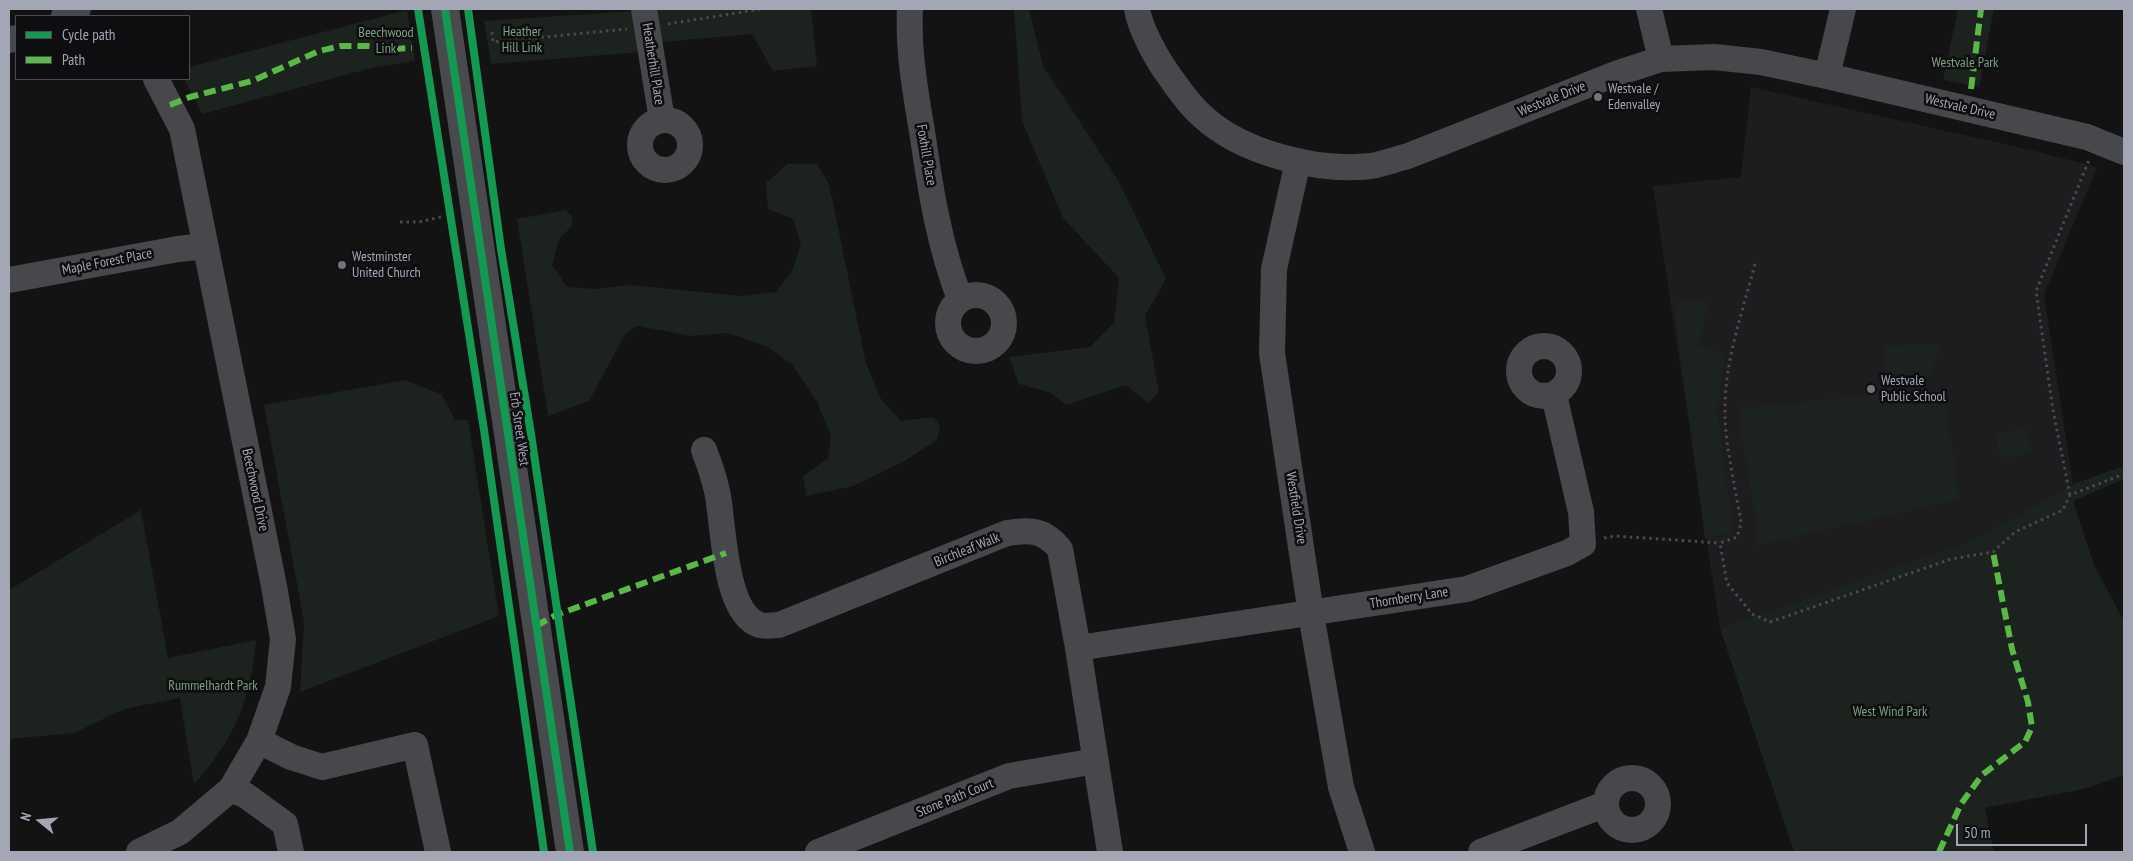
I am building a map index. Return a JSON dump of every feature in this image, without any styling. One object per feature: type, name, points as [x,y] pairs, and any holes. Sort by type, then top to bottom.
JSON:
[{"type":"main road","name":"Erb Street West","points":[[445,9],[570,852]]},
{"type":"street","points":[[66,15],[78,9]]},
{"type":"street","name":"Foxhill Place","points":[[910,9],[909,50],[927,164],[948,266],[960,299]]},
{"type":"street","name":"Westvale Drive","points":[[1137,9],[1158,60],[1178,88],[1202,116],[1236,139],[1273,155],[1326,167],[1372,166],[1408,156],[1618,73],[1661,59],[1714,57],[1762,62],[1827,76],[2096,140],[2124,152]]},
{"type":"street","points":[[1649,9],[1661,59]]},
{"type":"street","points":[[1827,76],[1843,9]]},
{"type":"street","name":"Heatherhill Place","points":[[646,18],[662,120]]},
{"type":"street","name":"Beechwood Drive","points":[[140,852],[180,832],[231,789],[259,741],[278,687],[283,638],[182,129],[157,80]]},
{"type":"street","name":"Westfield Drive","points":[[1298,161],[1274,269],[1272,353],[1341,787],[1362,852]]},
{"type":"street","name":"Maple Forest Place","points":[[9,280],[178,249],[205,246]]},
{"type":"street","points":[[1554,395],[1582,512],[1583,544]]},
{"type":"street","name":"Birchleaf Walk","points":[[704,450],[717,490],[730,581],[736,599],[746,616],[760,625],[779,625],[1007,533],[1024,530],[1041,533],[1052,540],[1060,550],[1078,648],[1110,852]]},
{"type":"street","name":"Thornberry Lane","points":[[1078,648],[1467,589],[1552,560],[1583,544]]},
{"type":"street","points":[[259,741],[291,757],[322,767],[415,745],[438,852]]},
{"type":"street","name":"Stone Path Court","points":[[818,852],[1009,776],[1096,761]]},
{"type":"street","points":[[231,789],[245,795],[285,824],[292,852]]},
{"type":"street","points":[[1481,852],[1606,804]]},
{"type":"path","points":[[492,32],[493,42],[646,18],[761,9]]},
{"type":"path","points":[[1720,543],[1727,583],[1752,614],[1770,622],[1951,559],[1993,552],[2015,532],[2063,510],[2070,495],[2053,410],[2036,291],[2096,140]]},
{"type":"path","points":[[400,222],[419,222],[441,217]]},
{"type":"path","points":[[1583,544],[1615,536],[1720,543],[1737,537],[1741,523],[1725,418],[1726,386],[1731,352],[1755,264]]},
{"type":"path","points":[[2070,495],[2124,474]]},
{"type":"shaded area","name":"Westvale Public School","points":[[1751,87],[2035,151],[2097,167],[2044,295],[2073,484],[1975,539],[1720,628],[1653,186],[1741,177]]},
{"type":"green space","name":"Heather Hill Link","points":[[664,9],[811,9],[817,66],[773,71],[752,34],[663,42],[642,52],[491,64],[484,21]]},
{"type":"green space","points":[[1029,9],[1043,66],[1118,180],[1166,279],[1145,316],[1159,392],[1148,403],[1126,385],[1066,405],[1051,393],[1019,384],[1009,357],[1090,347],[1114,323],[1119,278],[1063,218],[1022,121],[1014,10]]},
{"type":"green space","name":"Westvale Park","points":[[1958,9],[1994,9],[1979,87],[1943,80]]},
{"type":"green space","name":"Beechwood Link","points":[[407,10],[415,61],[371,68],[202,114],[185,80],[190,80],[190,67]]},
{"type":"green space","points":[[787,164],[817,164],[829,184],[866,363],[881,399],[901,421],[933,417],[940,426],[937,440],[903,462],[853,486],[806,496],[803,476],[828,458],[831,436],[817,402],[792,364],[766,346],[728,333],[692,336],[637,326],[626,333],[589,401],[548,416],[517,219],[565,210],[572,215],[572,226],[559,239],[552,265],[567,287],[595,289],[630,285],[741,296],[776,292],[792,271],[801,245],[793,219],[768,209],[766,183]]},
{"type":"green space","points":[[1673,297],[1708,303],[1699,346],[1726,355],[1717,408],[1733,532],[1705,539]]},
{"type":"green space","points":[[1941,344],[1932,368],[1918,389],[1904,378],[1883,371],[1884,346]]},
{"type":"green space","points":[[405,380],[441,394],[455,420],[468,420],[499,616],[300,692],[304,622],[264,405]]},
{"type":"green space","points":[[1942,389],[1960,499],[1759,545],[1738,408]]},
{"type":"green space","points":[[2026,429],[2032,453],[2007,458],[2000,456],[1996,433]]},
{"type":"green space","name":"West Wind Park","points":[[2124,466],[2124,479],[2073,501],[2094,565],[2124,621],[2124,775],[2088,788],[1985,808],[1994,852],[1794,852],[1720,628],[1975,539],[2073,484]]},
{"type":"green space","name":"Rummelhardt Park","points":[[141,510],[168,658],[256,640],[250,681],[238,718],[220,752],[194,784],[180,698],[124,709],[74,733],[9,739],[9,590]]},
{"type":"marked path","points":[[1971,89],[1981,9]]},
{"type":"marked path","points":[[170,105],[190,97],[252,81],[319,51],[341,46],[369,46],[393,49],[412,48]]},
{"type":"marked path","points":[[1939,852],[1961,804],[1982,775],[2025,742],[2032,727],[2028,702],[2012,649],[1993,552]]},
{"type":"marked path","points":[[536,626],[556,615],[726,553]]},
{"type":"cycle path","points":[[418,9],[484,430],[544,852]]},
{"type":"cycle path","points":[[445,9],[570,852]]},
{"type":"cycle path","points":[[468,9],[501,249],[531,434],[593,852]]},
{"type":"place","name":"Westvale / Edenvalley","points":[[1598,97]]},
{"type":"place","name":"Westminster United Church","points":[[342,265]]},
{"type":"place","name":"Westvale Public School","points":[[1871,389]]}]
